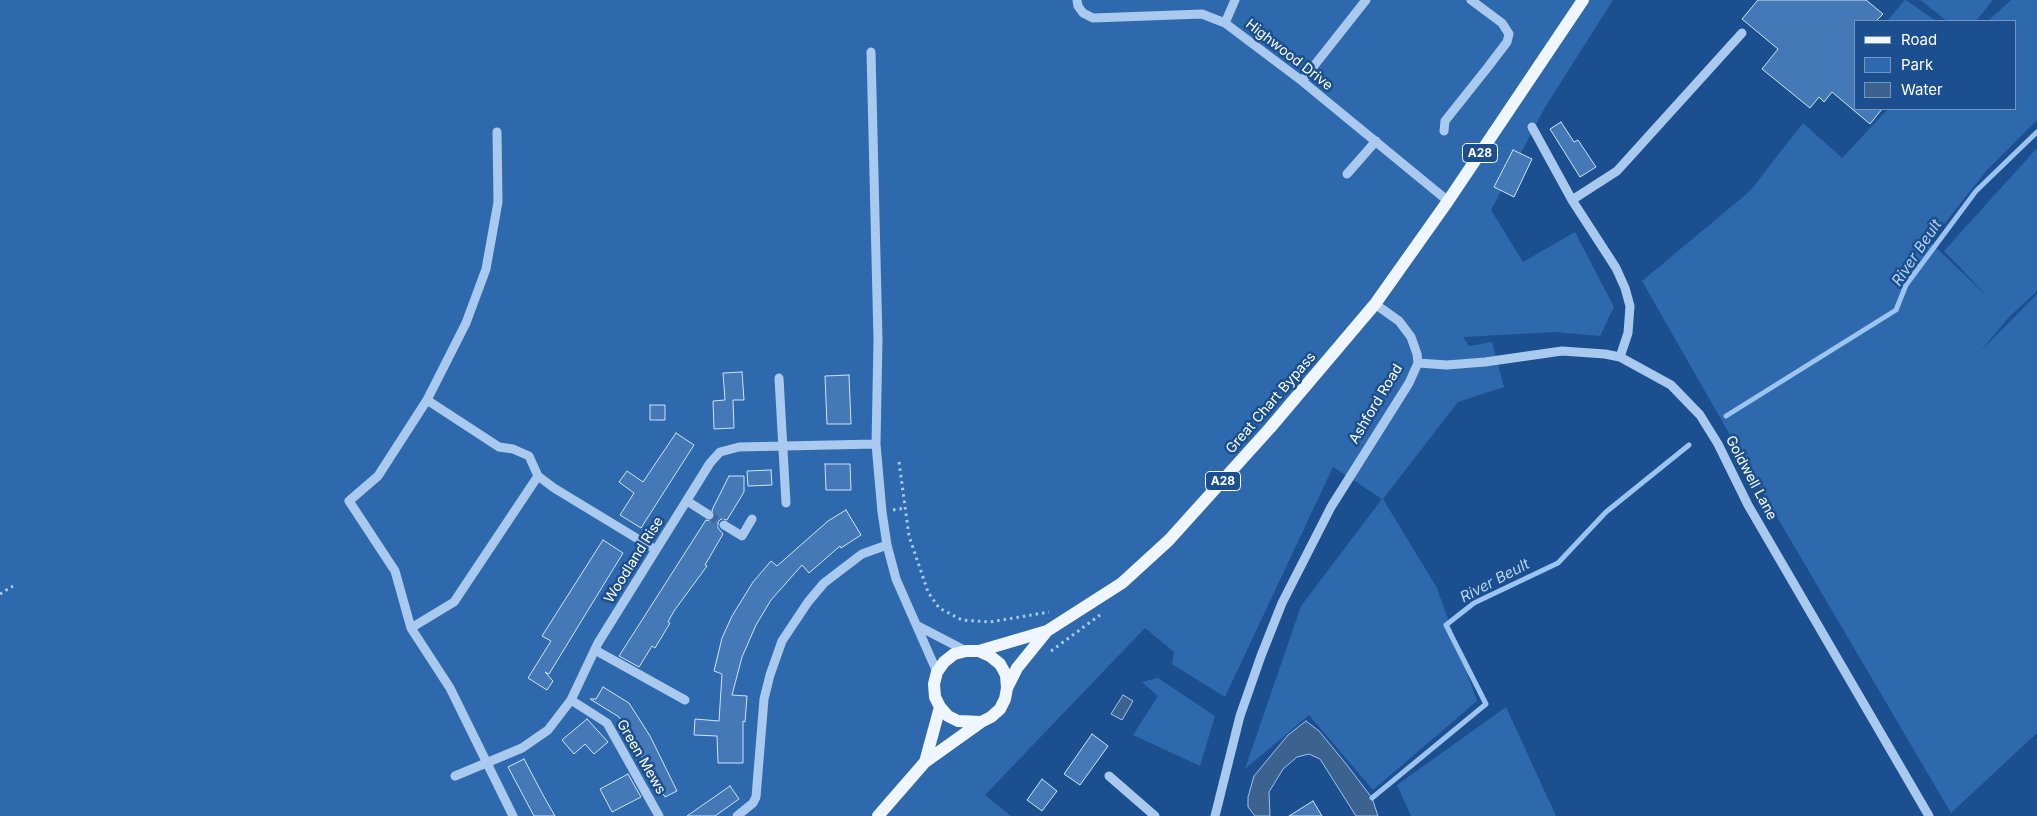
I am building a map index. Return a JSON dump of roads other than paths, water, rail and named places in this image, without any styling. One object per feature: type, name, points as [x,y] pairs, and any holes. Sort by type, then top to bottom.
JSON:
[{"type":"main road","name":"A28","points":[[1375,304],[1448,201],[1583,0]]},
{"type":"main road","name":"Great Chart Bypass","points":[[972,651],[1047,631],[1122,584],[1169,540],[1270,428],[1375,304]]},
{"type":"main road","name":"Great Chart Bypass","points":[[1007,688],[1017,668],[1047,631]]},
{"type":"main road","points":[[878,816],[925,762],[981,722],[991,717],[1000,709],[1005,699],[1007,688],[1006,675],[1000,664],[990,656],[972,651],[954,654],[944,662],[937,672],[934,684],[935,697],[940,707],[948,716],[958,721],[981,722]]},
{"type":"main road","points":[[925,762],[940,707]]},
{"type":"street","name":"Highwood Drive","points":[[1077,0],[1078,6],[1083,13],[1092,18],[1202,14],[1225,23],[1302,81],[1448,201]]},
{"type":"street","points":[[1225,23],[1235,0]]},
{"type":"street","points":[[1302,81],[1366,0]]},
{"type":"street","points":[[1444,132],[1445,121],[1507,42],[1509,34],[1502,23],[1471,0]]},
{"type":"street","points":[[1572,200],[1617,171],[1742,33]]},
{"type":"street","points":[[871,52],[878,340],[876,444],[887,545],[896,579],[937,672]]},
{"type":"street","points":[[1532,127],[1572,200],[1616,268],[1625,288],[1630,306],[1628,333],[1620,357]]},
{"type":"street","points":[[498,132],[498,202],[486,269],[466,323],[427,400],[378,476],[349,501],[395,572],[411,628],[450,688],[513,816]]},
{"type":"street","points":[[1347,174],[1376,142]]},
{"type":"street","name":"Ashford Road","points":[[1215,816],[1240,716],[1282,603],[1331,507],[1409,383],[1418,363],[1411,337],[1399,322],[1375,304]]},
{"type":"street","name":"Goldwell Lane","points":[[1418,363],[1447,365],[1485,362],[1562,351],[1620,357],[1671,385],[1700,415],[1718,444],[1748,505],[1929,816]]},
{"type":"street","points":[[779,378],[786,503]]},
{"type":"street","points":[[427,400],[499,447],[513,449],[529,456],[538,476],[554,488],[656,550]]},
{"type":"street","name":"Woodland Rise","points":[[455,776],[522,748],[548,730],[571,700],[595,650],[656,550],[720,452],[739,447],[876,444]]},
{"type":"street","points":[[411,628],[454,602],[538,476]]},
{"type":"street","points":[[687,501],[709,515]]},
{"type":"street","points":[[724,525],[742,536],[752,519]]},
{"type":"street","points":[[737,816],[753,803],[757,790],[764,699],[782,641],[808,602],[824,583],[862,554],[887,545]]},
{"type":"street","points":[[918,626],[972,651]]},
{"type":"street","points":[[595,650],[685,700]]},
{"type":"street","name":"Green Mews","points":[[571,700],[599,716],[615,733],[659,816]]},
{"type":"street","points":[[1108,776],[1155,816]]},
{"type":"water","points":[[1123,695],[1133,701],[1122,720],[1111,714]]},
{"type":"water","points":[[1306,721],[1319,731],[1347,765],[1372,798],[1378,816],[1356,816],[1320,759],[1309,754],[1297,757],[1283,769],[1269,792],[1270,816],[1255,816],[1248,807],[1248,797],[1254,776],[1288,735]]},
{"type":"waterway","name":"River Beult","points":[[1726,416],[1896,310],[1906,285],[1976,191],[2037,132]]},
{"type":"waterway","name":"River Beult","points":[[1372,798],[1486,704],[1446,625],[1474,603],[1558,563],[1606,512],[1689,445]]},
{"type":"tunnel","points":[[709,515],[724,525]]}]
